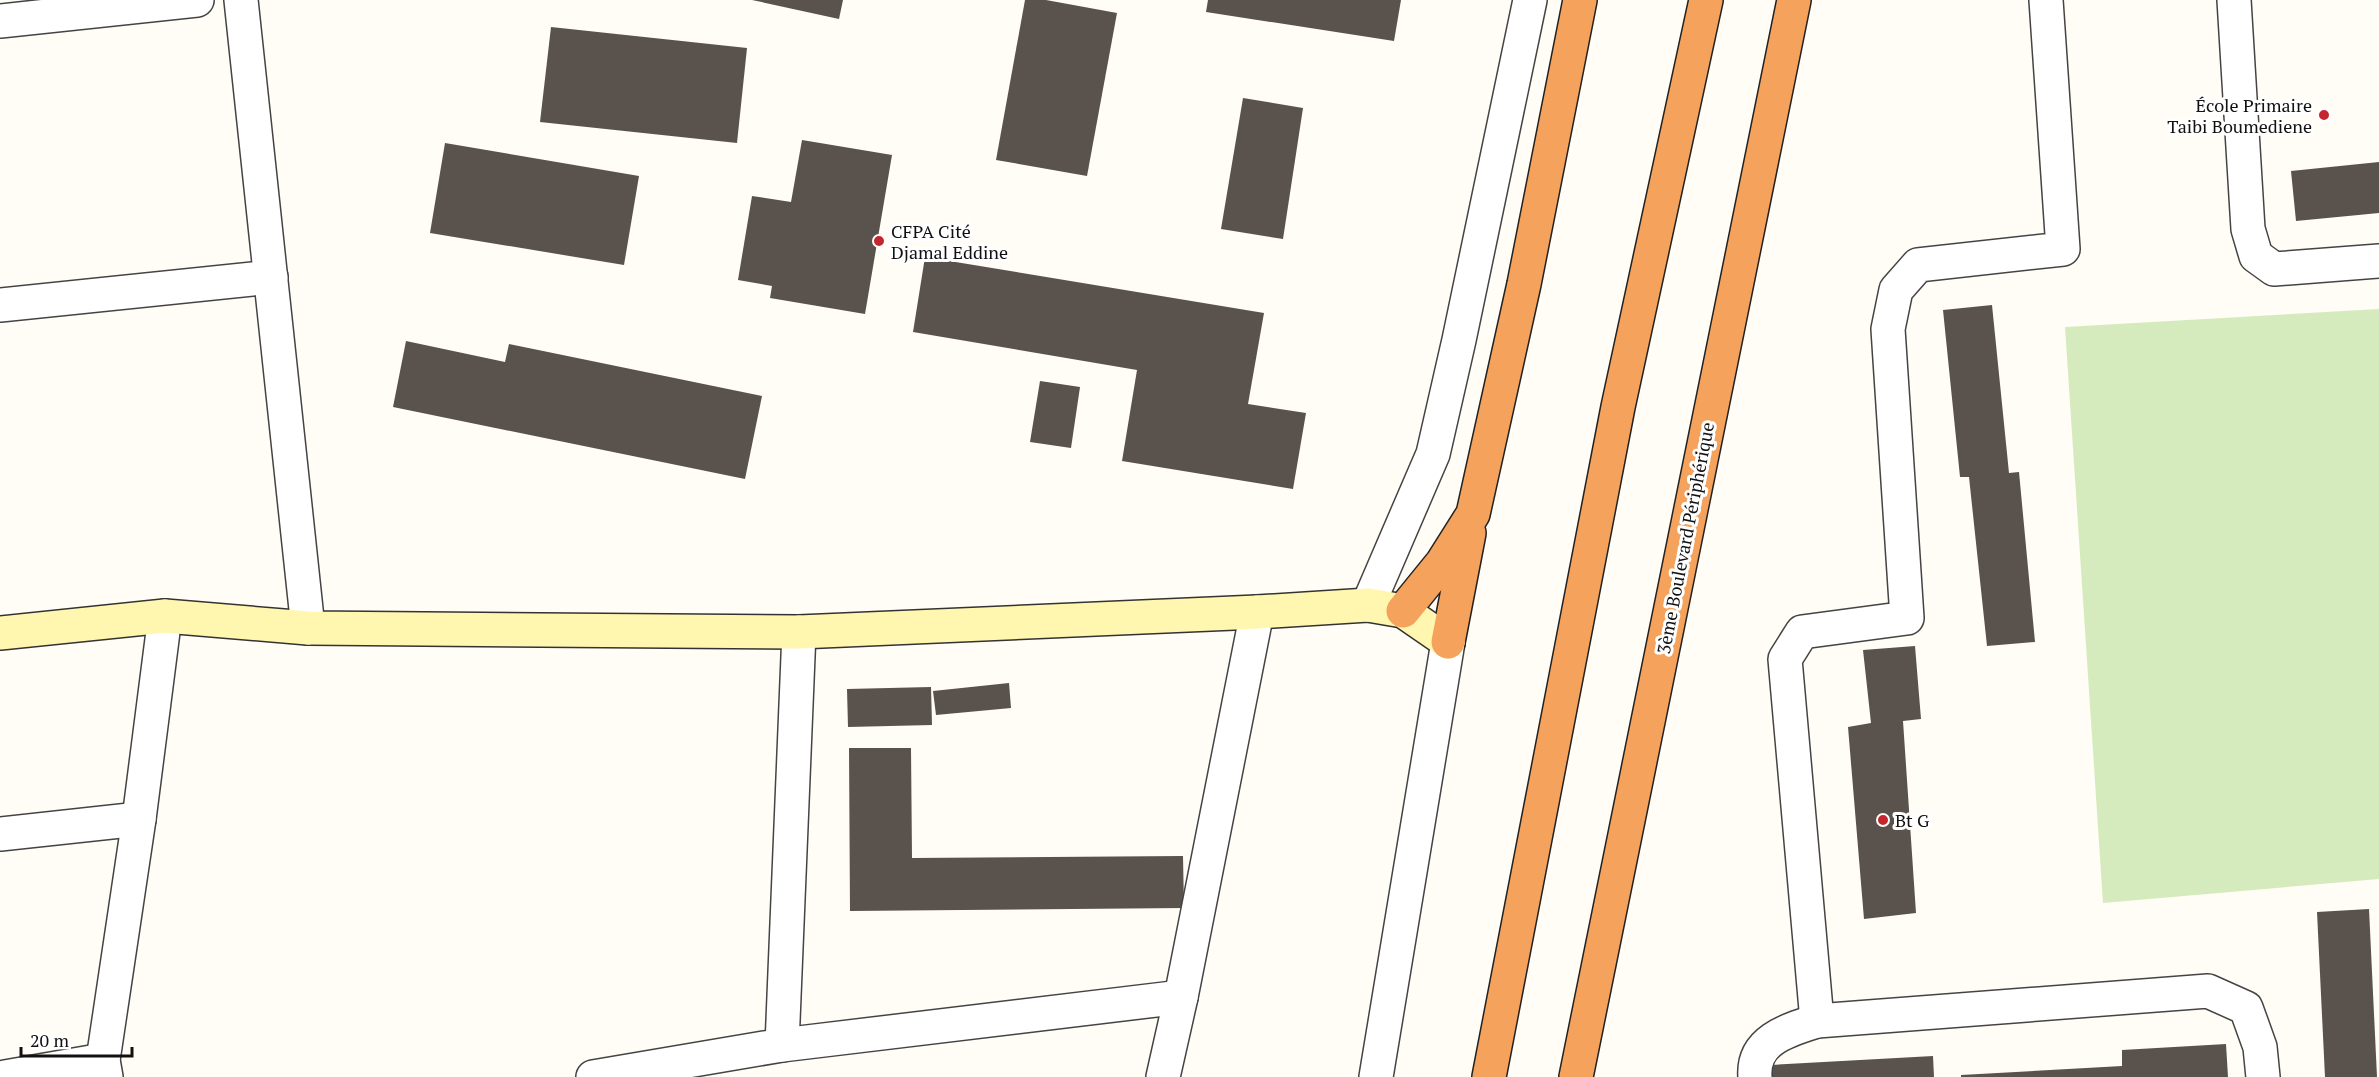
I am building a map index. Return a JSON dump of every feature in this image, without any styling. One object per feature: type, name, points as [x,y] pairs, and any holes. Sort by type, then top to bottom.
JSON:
[{"type":"highway","points":[[1448,642],[1473,514],[1524,284],[1580,0]]},
{"type":"highway","points":[[1489,1077],[1618,406],[1706,0]]},
{"type":"highway","name":"3ème Boulevard Périphérique","points":[[1576,1077],[1794,0]]},
{"type":"highway","points":[[1403,611],[1442,563],[1473,514]]},
{"type":"street","points":[[0,21],[197,0]]},
{"type":"street","points":[[242,0],[308,628]]},
{"type":"street","points":[[1368,605],[1433,454],[1460,340],[1530,0]]},
{"type":"street","points":[[1817,1021],[1785,659],[1802,632],[1907,618],[1888,329],[1896,290],[1918,265],[2063,249],[2046,0]]},
{"type":"street","points":[[2234,0],[2248,229],[2256,256],[2274,269],[2379,261]]},
{"type":"street","points":[[0,305],[271,277]]},
{"type":"street","points":[[0,633],[165,616],[308,628],[799,632],[1368,605],[1403,611],[1448,642],[1376,1077]]},
{"type":"street","points":[[1162,1077],[1181,997],[1257,612]]},
{"type":"street","points":[[5,1077],[105,1068],[165,616]]},
{"type":"street","points":[[782,1045],[799,632]]},
{"type":"street","points":[[0,834],[139,819]]},
{"type":"street","points":[[1755,1077],[1754,1066],[1765,1043],[1787,1030],[1817,1021],[2208,991],[2246,1008],[2260,1047],[2263,1077]]},
{"type":"street","points":[[593,1077],[782,1045],[1181,997]]},
{"type":"green space","points":[[2379,309],[2379,879],[2103,903],[2065,327]]},
{"type":"building","points":[[752,0],[843,0],[839,19]]},
{"type":"building","points":[[1025,0],[1046,0],[1117,13],[1087,176],[996,160]]},
{"type":"building","points":[[1208,0],[1401,0],[1394,41],[1206,12]]},
{"type":"building","points":[[551,27],[747,48],[737,143],[540,122]]},
{"type":"building","points":[[1243,98],[1303,108],[1283,239],[1221,229]]},
{"type":"building","points":[[802,140],[892,155],[865,314],[770,298],[772,286],[738,280],[752,196],[791,202]]},
{"type":"building","points":[[445,143],[639,176],[624,265],[430,233]]},
{"type":"building","points":[[2379,162],[2379,213],[2296,221],[2291,171]]},
{"type":"building","points":[[925,257],[1264,313],[1248,404],[1306,413],[1293,489],[1122,461],[1137,370],[913,332]]},
{"type":"building","points":[[1992,305],[2009,473],[2019,472],[2035,642],[1987,646],[1969,477],[1960,477],[1943,310]]},
{"type":"building","points":[[406,341],[505,362],[509,344],[762,396],[745,479],[393,407]]},
{"type":"building","points":[[1040,381],[1080,387],[1071,448],[1030,442]]},
{"type":"building","name":"Bt G","points":[[1915,646],[1921,719],[1903,721],[1916,913],[1864,919],[1848,727],[1871,723],[1863,650]]},
{"type":"building","points":[[1009,683],[1011,708],[936,715],[933,691]]},
{"type":"building","points":[[931,687],[932,725],[848,727],[847,689]]},
{"type":"building","points":[[849,748],[911,748],[912,858],[1183,856],[1184,908],[850,911]]},
{"type":"building","points":[[2369,909],[2377,1077],[2325,1077],[2317,912]]},
{"type":"building","points":[[2226,1044],[2228,1077],[1961,1077],[1961,1075],[2122,1066],[2122,1050]]},
{"type":"building","points":[[1933,1056],[1934,1077],[1772,1077],[1771,1065]]},
{"type":"place","name":"École Primaire Taibi Boumediene","points":[[2324,115]]},
{"type":"place","name":"CFPA Cité Djamal Eddine","points":[[879,241]]},
{"type":"place","name":"Bt G","points":[[1883,820]]}]
